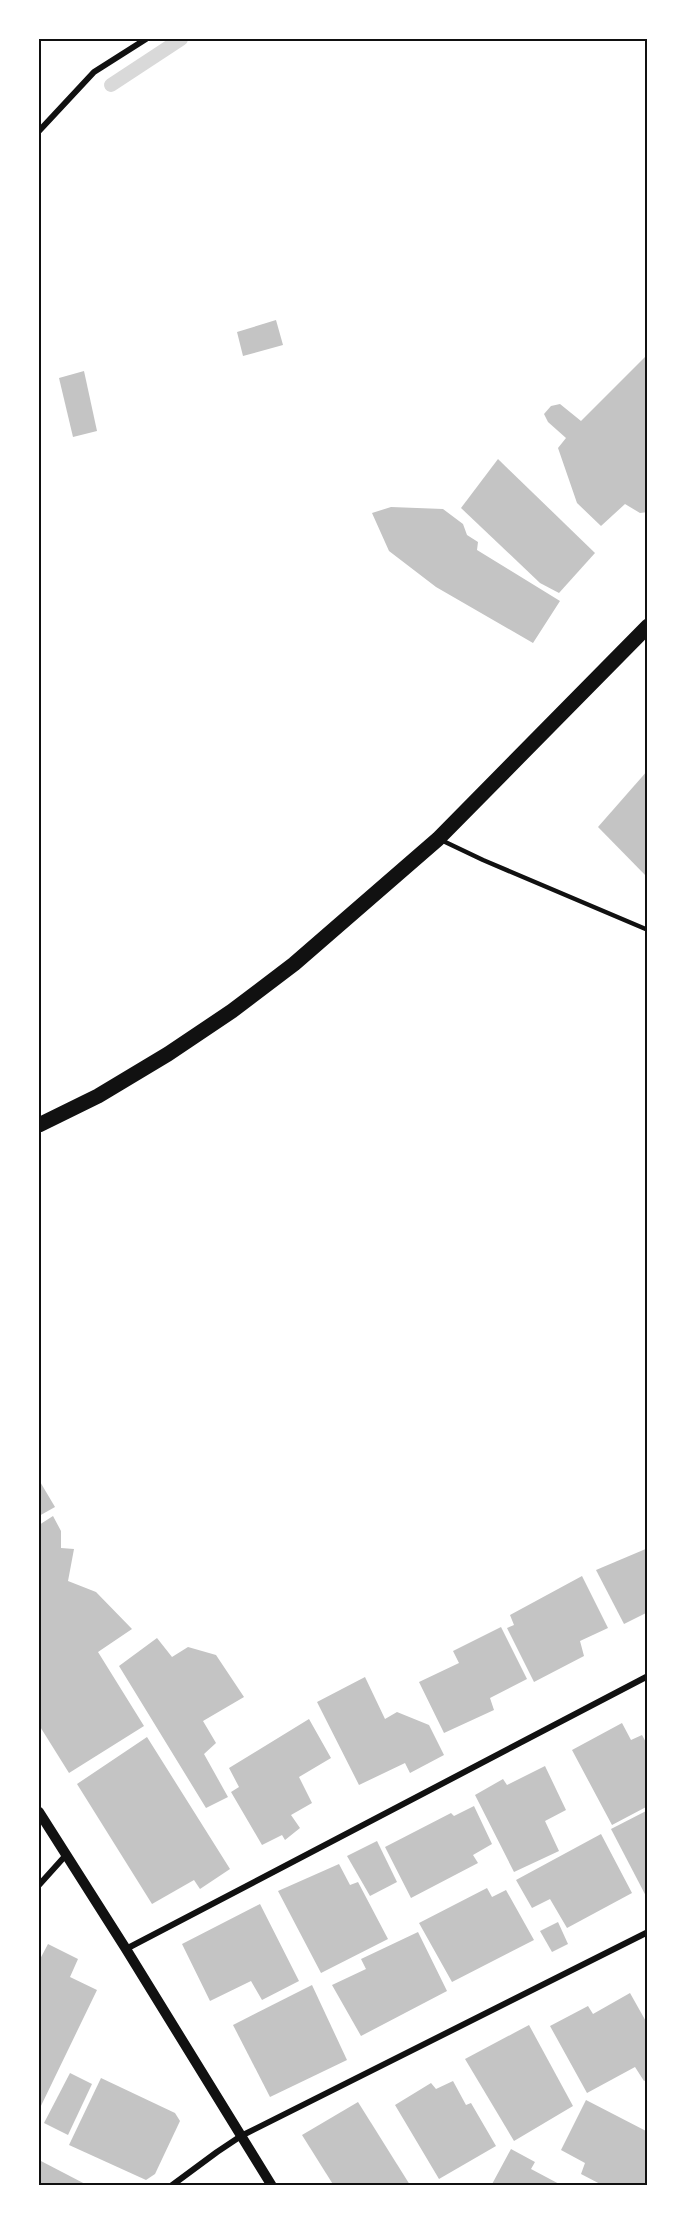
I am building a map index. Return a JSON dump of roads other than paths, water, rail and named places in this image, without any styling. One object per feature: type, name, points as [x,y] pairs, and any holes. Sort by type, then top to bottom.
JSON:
[{"type":"main road","points":[[39,1125],[98,1096],[168,1054],[232,1011],[294,964],[438,839],[648,627]]},
{"type":"street","points":[[39,131],[94,72],[146,39]]},
{"type":"street","points":[[126,1949],[648,1676]]},
{"type":"street","points":[[39,1812],[272,2186]]},
{"type":"street","points":[[39,1885],[66,1855]]},
{"type":"street","points":[[171,2186],[241,2136],[648,1932]]},
{"type":"lane","points":[[438,839],[483,861],[648,930]]},
{"type":"waterway","points":[[111,85],[181,39]]}]
